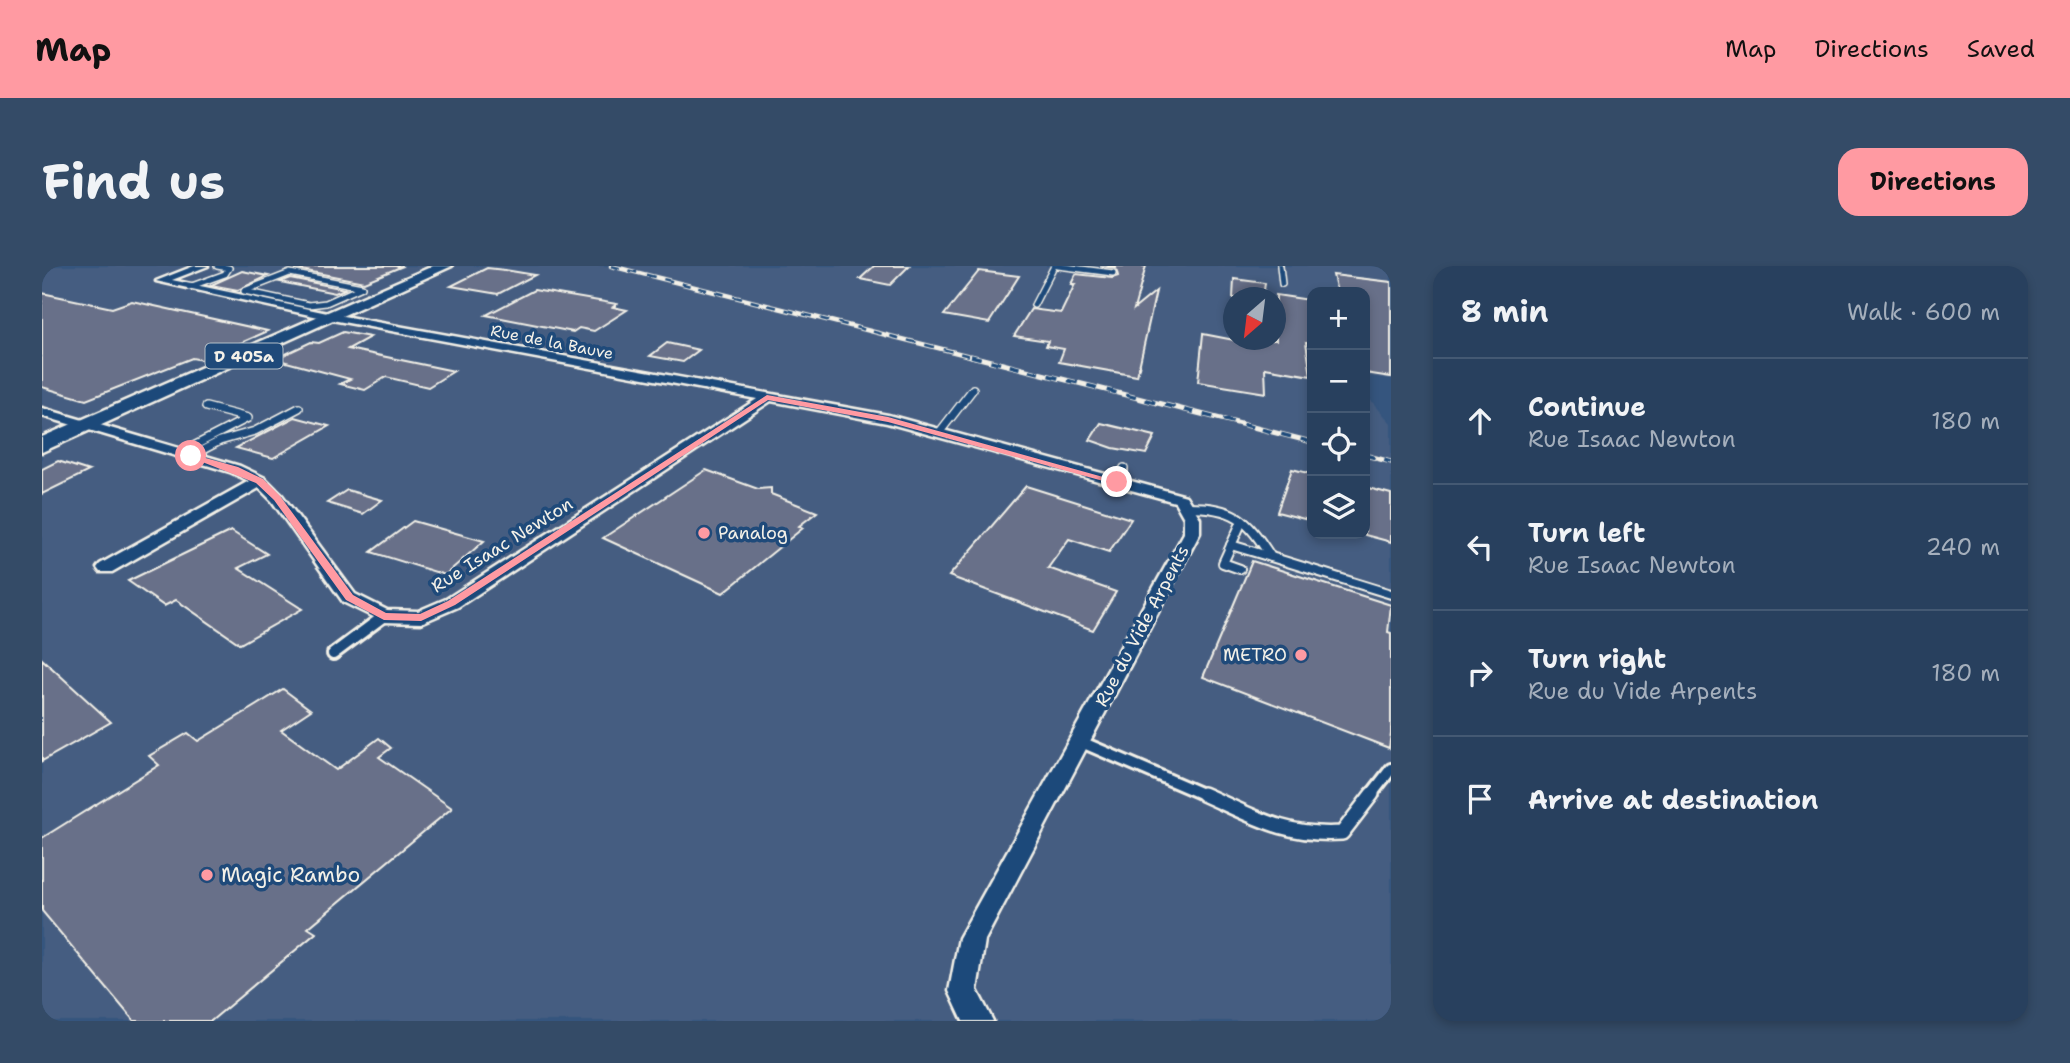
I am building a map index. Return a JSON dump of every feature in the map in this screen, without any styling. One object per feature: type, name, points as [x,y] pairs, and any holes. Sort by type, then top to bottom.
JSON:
[{"type":"main road","name":"D 405a","points":[[42,445],[445,266]]},
{"type":"street","name":"Rue de la Bauve","points":[[203,266],[161,281],[332,317],[767,398]]},
{"type":"street","points":[[767,398],[888,419],[1121,475],[1181,499],[1186,507]]},
{"type":"street","name":"Rue Isaac Newton","points":[[42,412],[234,469],[260,481],[277,498],[349,598],[384,616],[421,617],[452,603],[767,398]]},
{"type":"street","points":[[106,568],[260,481]]},
{"type":"street","name":"Rue du Vide Arpents","points":[[978,1021],[963,991],[972,938],[1192,533],[1192,517],[1186,507]]},
{"type":"lane","points":[[189,287],[225,274],[229,268],[217,266]]},
{"type":"lane","points":[[1034,305],[1056,266],[1113,273]]},
{"type":"lane","points":[[1280,266],[1282,284]]},
{"type":"lane","points":[[258,301],[269,297],[309,305],[326,303],[362,287],[290,273],[244,291],[269,297]]},
{"type":"lane","points":[[939,433],[973,389]]},
{"type":"lane","points":[[186,455],[248,418],[206,407]]},
{"type":"lane","points":[[186,455],[255,431],[299,408]]},
{"type":"lane","points":[[1186,507],[1209,507],[1231,513],[1251,526],[1271,557]]},
{"type":"lane","points":[[1240,569],[1223,563],[1242,522]]},
{"type":"lane","points":[[1231,545],[1391,594]]},
{"type":"lane","points":[[333,654],[384,616]]},
{"type":"lane","points":[[1079,741],[1281,828],[1312,835],[1342,833],[1391,769]]},
{"type":"shaded area","points":[[42,266],[1391,266],[1391,379],[1370,377],[1370,287],[1307,287],[1307,539],[1370,539],[1370,400],[1391,423],[1391,1021],[42,1021]]},
{"type":"building","points":[[297,266],[403,266],[364,282],[296,269]]},
{"type":"building","points":[[874,266],[909,266],[890,285],[860,279]]},
{"type":"building","points":[[1100,266],[1146,266],[1134,309],[1156,291],[1137,376],[1059,362],[1064,349],[1046,346],[1048,341],[1014,336],[1031,309],[1061,313],[1075,284],[1071,284],[1076,274],[1112,278],[1118,276],[1116,268]]},
{"type":"building","points":[[487,268],[535,275],[498,294],[451,286]]},
{"type":"building","points":[[242,271],[268,276],[238,290],[211,285]]},
{"type":"building","points":[[979,271],[1019,276],[989,323],[944,315]]},
{"type":"building","points":[[1333,275],[1391,282],[1391,377],[1370,374],[1370,287],[1336,287]]},
{"type":"building","points":[[290,278],[345,289],[335,293],[280,282]]},
{"type":"building","points":[[1234,279],[1265,283],[1264,287],[1234,287]]},
{"type":"building","points":[[534,290],[617,304],[613,307],[627,310],[594,331],[579,328],[573,332],[486,315]]},
{"type":"building","points":[[42,293],[112,308],[132,301],[268,331],[202,360],[192,358],[86,400],[42,387]]},
{"type":"building","points":[[1286,296],[1307,300],[1307,375],[1265,368],[1266,393],[1198,382],[1203,334],[1223,338],[1223,350],[1286,350]]},
{"type":"building","points":[[343,332],[370,337],[348,349],[454,371],[428,387],[386,377],[365,390],[340,384],[350,379],[275,359],[311,342],[319,343]]},
{"type":"building","points":[[667,343],[699,350],[683,362],[650,356]]},
{"type":"building","points":[[295,417],[329,426],[273,458],[236,448]]},
{"type":"building","points":[[1101,423],[1155,436],[1146,454],[1113,448],[1090,440]]},
{"type":"building","points":[[58,461],[89,471],[42,494],[42,469]]},
{"type":"building","points":[[1292,469],[1307,473],[1307,520],[1277,512]]},
{"type":"building","name":"Panalog","points":[[706,470],[758,489],[771,488],[771,494],[817,512],[799,526],[803,528],[723,593],[603,538]]},
{"type":"building","points":[[1026,486],[1131,519],[1109,552],[1069,539],[1048,568],[1116,592],[1093,630],[949,576]]},
{"type":"building","points":[[1370,488],[1391,494],[1391,542],[1370,536]]},
{"type":"building","points":[[347,490],[382,500],[363,514],[327,503]]},
{"type":"building","points":[[413,521],[484,541],[445,575],[371,552]]},
{"type":"building","points":[[231,531],[267,554],[238,568],[302,609],[240,644],[176,600],[164,606],[128,581]]},
{"type":"building","name":"METRO","points":[[1252,561],[1391,605],[1388,632],[1391,633],[1389,748],[1203,677]]},
{"type":"building","points":[[42,659],[111,722],[42,761]]},
{"type":"building","name":"Magic Rambo","points":[[283,689],[311,710],[281,730],[336,770],[379,738],[391,748],[379,757],[452,808],[308,928],[316,933],[211,1021],[134,1021],[42,911],[42,838],[159,765],[149,756],[188,733],[198,741]]},
{"type":"railway","points":[[611,266],[978,358]]},
{"type":"railway","points":[[971,356],[1307,441]]},
{"type":"railway","points":[[1370,456],[1391,462]]},
{"type":"place","name":"Panalog","points":[[704,533]]},
{"type":"place","name":"METRO","points":[[1301,655]]},
{"type":"place","name":"Magic Rambo","points":[[207,875]]},
{"type":"route","points":[[191,456],[234,469],[260,481],[277,498],[349,598],[384,616],[421,617],[452,603],[767,398],[888,419],[1117,482]]}]
